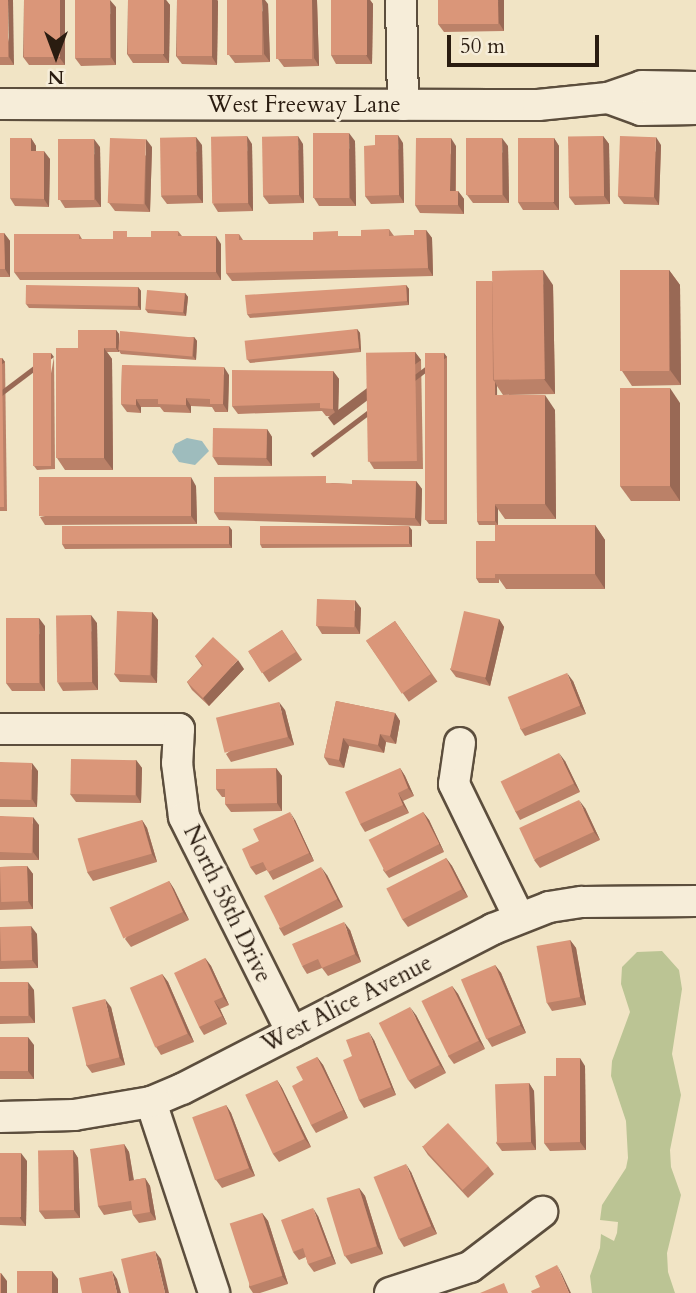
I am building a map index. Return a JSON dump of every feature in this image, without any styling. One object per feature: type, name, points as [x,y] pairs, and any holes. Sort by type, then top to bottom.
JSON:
[{"type":"street","points":[[401,0],[403,105]]},
{"type":"street","name":"West Freeway Lane","points":[[0,104],[538,105],[608,98],[642,86],[696,87]]},
{"type":"street","name":"West Freeway Lane","points":[[608,98],[641,110],[696,109]]},
{"type":"street","name":"North 58th Drive","points":[[0,730],[179,729],[177,763],[184,817],[292,1033]]},
{"type":"street","points":[[460,743],[454,784],[519,917]]},
{"type":"street","name":"West Alice Avenue","points":[[0,1117],[74,1115],[151,1102],[519,917],[549,907],[582,902],[696,901]]},
{"type":"street","points":[[151,1102],[214,1293]]},
{"type":"street","points":[[390,1293],[470,1267],[542,1212]]},
{"type":"green space","points":[[662,951],[679,970],[682,989],[672,1054],[681,1095],[670,1150],[671,1167],[681,1195],[667,1253],[668,1272],[675,1293],[592,1293],[590,1276],[600,1248],[601,1234],[614,1241],[617,1233],[618,1222],[600,1220],[602,1205],[626,1168],[628,1158],[626,1121],[611,1076],[612,1061],[630,1012],[621,984],[622,967],[637,952]]},
{"type":"water","points":[[187,438],[202,441],[209,451],[195,465],[179,462],[172,452],[175,444]]},
{"type":"building","points":[[0,0],[8,0],[8,57],[0,57]]},
{"type":"building","points":[[24,0],[60,0],[60,57],[24,57]]},
{"type":"building","points":[[75,0],[110,0],[110,58],[75,58]]},
{"type":"building","points":[[128,0],[164,0],[164,54],[128,54]]},
{"type":"building","points":[[177,0],[212,0],[212,56],[177,56]]},
{"type":"building","points":[[227,0],[262,0],[262,55],[227,55]]},
{"type":"building","points":[[276,0],[312,0],[312,59],[276,59]]},
{"type":"building","points":[[331,0],[367,0],[367,55],[331,55]]},
{"type":"building","points":[[438,0],[498,0],[498,24],[438,24]]},
{"type":"building","points":[[313,133],[349,133],[349,198],[313,198]]},
{"type":"building","points":[[375,135],[398,135],[399,195],[365,196],[364,146],[375,145]]},
{"type":"building","points":[[247,136],[248,203],[212,204],[211,137]]},
{"type":"building","points":[[298,136],[299,195],[263,196],[262,137]]},
{"type":"building","points":[[603,136],[604,196],[569,197],[568,137]]},
{"type":"building","points":[[620,136],[656,137],[654,197],[618,196]]},
{"type":"building","points":[[196,137],[197,195],[161,196],[160,138]]},
{"type":"building","points":[[10,138],[31,138],[31,151],[44,151],[44,199],[10,198]]},
{"type":"building","points":[[110,138],[146,139],[144,204],[108,203]]},
{"type":"building","points":[[416,138],[451,138],[450,191],[458,191],[458,205],[415,205]]},
{"type":"building","points":[[466,138],[502,138],[502,195],[466,195]]},
{"type":"building","points":[[518,138],[554,138],[554,202],[518,202]]},
{"type":"building","points":[[58,139],[94,139],[94,200],[58,200]]},
{"type":"building","points":[[389,229],[389,236],[414,235],[414,230],[426,230],[428,268],[226,273],[225,234],[239,234],[239,240],[313,240],[313,232],[338,231],[338,236],[361,236],[361,230]]},
{"type":"building","points":[[113,231],[127,231],[127,237],[151,237],[151,231],[178,231],[178,236],[216,236],[216,272],[14,272],[14,234],[79,234],[79,239],[113,239]]},
{"type":"building","points":[[0,233],[4,233],[5,269],[0,269]]},
{"type":"building","points":[[543,270],[545,379],[494,380],[492,271]]},
{"type":"building","points":[[620,270],[669,270],[669,371],[620,371]]},
{"type":"building","points":[[476,281],[492,281],[495,521],[477,521]]},
{"type":"building","points":[[26,285],[138,287],[138,306],[26,304]]},
{"type":"building","points":[[406,285],[407,301],[247,314],[245,295]]},
{"type":"building","points":[[147,290],[185,293],[183,312],[145,309]]},
{"type":"building","points":[[357,329],[359,348],[247,360],[245,341]]},
{"type":"building","points":[[78,330],[116,330],[116,348],[78,348]]},
{"type":"building","points":[[120,331],[194,337],[192,356],[118,350]]},
{"type":"building","points":[[56,348],[104,348],[104,458],[56,458]]},
{"type":"building","points":[[415,352],[417,461],[368,462],[366,353]]},
{"type":"building","points":[[33,353],[51,353],[51,466],[33,466]]},
{"type":"building","points":[[425,353],[444,353],[444,520],[425,520]]},
{"type":"building","points":[[2,358],[4,507],[0,507]]},
{"type":"building","points":[[122,365],[224,367],[223,404],[210,404],[210,399],[186,398],[186,405],[158,404],[158,399],[136,399],[136,405],[121,404]]},
{"type":"building","points":[[232,370],[333,371],[333,409],[320,408],[320,403],[232,406]]},
{"type":"building","points":[[620,388],[670,388],[670,486],[620,486]]},
{"type":"building","points":[[494,395],[545,395],[545,504],[494,504]]},
{"type":"building","points":[[213,428],[267,429],[266,458],[212,457]]},
{"type":"building","points":[[326,476],[326,483],[352,484],[352,480],[416,481],[415,518],[214,512],[214,477]]},
{"type":"building","points":[[39,477],[191,477],[191,516],[39,516]]},
{"type":"building","points":[[495,525],[595,525],[595,574],[495,574]]},
{"type":"building","points":[[62,526],[229,526],[229,544],[62,544]]},
{"type":"building","points":[[260,526],[409,526],[409,544],[260,544]]},
{"type":"building","points":[[476,541],[495,541],[495,578],[476,578]]},
{"type":"building","points":[[317,599],[355,600],[354,627],[316,626]]},
{"type":"building","points":[[117,611],[152,612],[150,675],[115,674]]},
{"type":"building","points":[[464,611],[499,619],[486,678],[451,669]]},
{"type":"building","points":[[91,615],[92,682],[57,683],[56,616]]},
{"type":"building","points":[[6,618],[39,618],[39,683],[6,683]]},
{"type":"building","points":[[395,621],[431,674],[402,694],[366,641]]},
{"type":"building","points":[[282,630],[296,652],[262,673],[248,651]]},
{"type":"building","points":[[213,637],[238,660],[203,698],[187,682],[203,665],[195,656]]},
{"type":"building","points":[[567,673],[580,705],[521,729],[508,697]]},
{"type":"building","points":[[336,701],[395,713],[390,736],[380,734],[378,745],[343,738],[339,760],[324,757]]},
{"type":"building","points":[[279,702],[288,737],[225,753],[216,718]]},
{"type":"building","points":[[559,753],[574,784],[515,812],[501,781]]},
{"type":"building","points":[[71,759],[136,760],[135,795],[70,794]]},
{"type":"building","points":[[0,762],[32,763],[31,800],[0,799]]},
{"type":"building","points":[[276,768],[277,803],[225,804],[225,789],[216,789],[216,769]]},
{"type":"building","points":[[400,768],[408,788],[398,793],[403,805],[360,824],[345,792]]},
{"type":"building","points":[[579,800],[594,832],[534,860],[519,828]]},
{"type":"building","points":[[290,812],[309,853],[268,872],[263,862],[250,867],[242,849],[259,841],[253,829]]},
{"type":"building","points":[[423,812],[439,844],[385,872],[369,840]]},
{"type":"building","points":[[0,816],[33,817],[32,853],[0,852]]},
{"type":"building","points":[[142,820],[152,854],[87,872],[78,838]]},
{"type":"building","points":[[446,858],[462,889],[402,920],[386,888]]},
{"type":"building","points":[[27,866],[28,901],[1,902],[0,867]]},
{"type":"building","points":[[321,867],[337,899],[280,928],[264,896]]},
{"type":"building","points":[[169,881],[183,912],[123,938],[110,907]]},
{"type":"building","points":[[344,922],[355,954],[322,968],[318,959],[302,966],[292,944]]},
{"type":"building","points":[[31,926],[32,960],[1,961],[0,927]]},
{"type":"building","points":[[570,940],[580,997],[547,1003],[537,946]]},
{"type":"building","points":[[205,958],[223,997],[214,1001],[222,1016],[199,1027],[174,973]]},
{"type":"building","points":[[495,965],[520,1025],[486,1039],[461,979]]},
{"type":"building","points":[[162,974],[187,1034],[155,1048],[130,988]]},
{"type":"building","points":[[0,982],[28,982],[28,1016],[0,1016]]},
{"type":"building","points":[[452,986],[479,1041],[448,1056],[421,1001]]},
{"type":"building","points":[[105,999],[120,1057],[87,1065],[72,1007]]},
{"type":"building","points":[[410,1007],[440,1065],[408,1081],[379,1023]]},
{"type":"building","points":[[369,1032],[391,1087],[359,1100],[343,1060],[352,1056],[346,1040]]},
{"type":"building","points":[[0,1037],[28,1037],[28,1071],[0,1071]]},
{"type":"building","points":[[317,1057],[343,1110],[311,1125],[292,1086],[303,1080],[296,1067]]},
{"type":"building","points":[[556,1058],[580,1058],[580,1142],[544,1143],[544,1076],[556,1076]]},
{"type":"building","points":[[277,1080],[304,1139],[273,1154],[245,1095]]},
{"type":"building","points":[[529,1083],[531,1142],[497,1143],[495,1084]]},
{"type":"building","points":[[226,1105],[249,1168],[215,1180],[192,1117]]},
{"type":"building","points":[[448,1123],[488,1166],[463,1190],[422,1147]]},
{"type":"building","points":[[124,1144],[129,1181],[145,1178],[150,1212],[133,1215],[131,1201],[98,1206],[90,1149]]},
{"type":"building","points":[[73,1150],[74,1210],[39,1211],[38,1151]]},
{"type":"building","points":[[0,1153],[21,1153],[21,1217],[0,1217]]},
{"type":"building","points":[[406,1164],[431,1226],[399,1239],[374,1177]]},
{"type":"building","points":[[359,1188],[377,1246],[344,1256],[326,1198]]},
{"type":"building","points":[[313,1208],[331,1256],[308,1264],[303,1248],[293,1252],[281,1220]]},
{"type":"building","points":[[262,1213],[282,1276],[250,1286],[230,1224]]},
{"type":"building","points":[[155,1251],[165,1293],[129,1293],[121,1259]]},
{"type":"building","points":[[557,1265],[569,1293],[532,1293],[531,1291],[540,1287],[535,1276]]},
{"type":"building","points":[[17,1271],[52,1271],[52,1293],[17,1293]]},
{"type":"building","points":[[112,1271],[117,1293],[82,1293],[79,1278]]},
{"type":"building","points":[[504,1283],[508,1293],[480,1293]]}]
